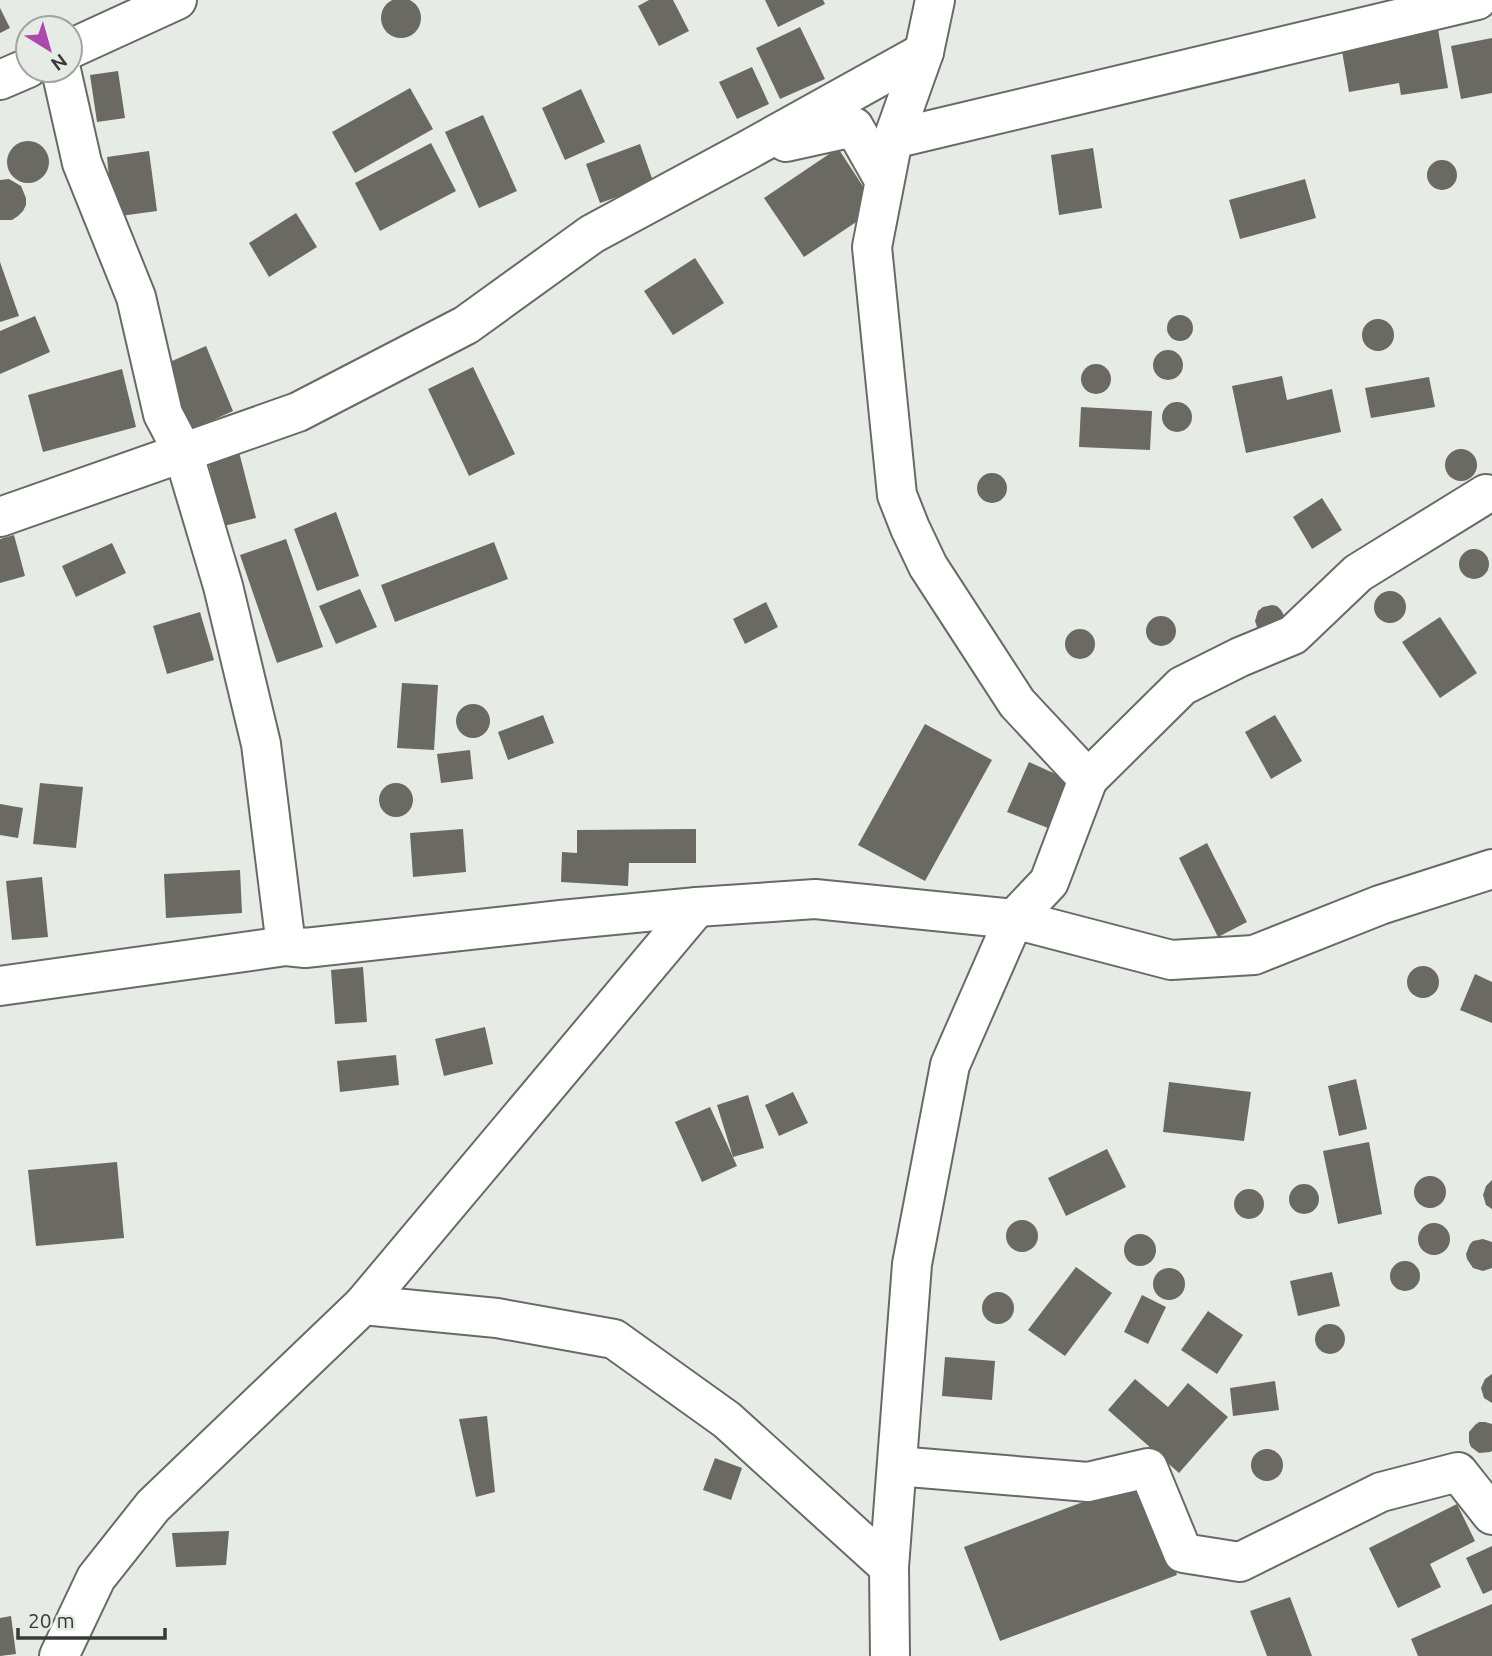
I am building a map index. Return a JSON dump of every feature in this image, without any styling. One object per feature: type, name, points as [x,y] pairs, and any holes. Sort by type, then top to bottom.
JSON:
[{"type":"street","points":[[84,43],[177,0]]},
{"type":"street","points":[[935,0],[924,52],[893,139],[872,247],[897,495],[928,566],[1017,702],[1088,779]]},
{"type":"street","points":[[893,139],[1477,0]]},
{"type":"street","points":[[0,517],[298,412],[466,325],[592,234],[924,52]]},
{"type":"street","points":[[64,84],[82,163],[136,297],[163,414],[183,453],[223,586],[261,744],[286,946]]},
{"type":"street","points":[[747,151],[854,127],[884,180]]},
{"type":"street","points":[[890,1656],[888,1567],[912,1264],[950,1065],[1014,919],[1049,882],[1088,779],[1182,686],[1240,657],[1293,635],[1357,573],[1486,494]]},
{"type":"street","points":[[0,986],[286,946],[305,948],[696,907],[816,900],[1014,919],[1171,960],[1254,955],[1380,905],[1492,869]]},
{"type":"street","points":[[60,1656],[96,1578],[153,1506],[363,1305],[696,907]]},
{"type":"street","points":[[363,1305],[496,1318],[614,1339],[727,1420],[888,1567]]},
{"type":"street","points":[[897,1466],[1088,1482],[1148,1468],[1183,1553],[1240,1562],[1381,1492],[1458,1472],[1487,1502]]},
{"type":"building","points":[[401,-2],[415,4],[421,18],[415,32],[401,38],[387,32],[381,18],[387,4]]},
{"type":"building","points":[[649,0],[673,0],[689,31],[659,46],[638,6]]},
{"type":"building","points":[[765,0],[823,0],[825,4],[778,27]]},
{"type":"building","points":[[0,8],[10,28],[0,33]]},
{"type":"building","points":[[800,27],[825,79],[780,99],[756,48]]},
{"type":"building","points":[[1438,29],[1448,88],[1401,95],[1399,83],[1349,92],[1341,45]]},
{"type":"building","points":[[1492,38],[1492,93],[1461,99],[1451,46]]},
{"type":"building","points":[[752,67],[769,104],[737,119],[719,82]]},
{"type":"building","points":[[118,71],[125,118],[97,122],[90,75]]},
{"type":"building","points":[[410,88],[433,129],[355,173],[332,132]]},
{"type":"building","points":[[581,89],[605,142],[565,160],[542,108]]},
{"type":"building","points":[[483,115],[517,191],[479,208],[445,132]]},
{"type":"building","points":[[28,141],[43,147],[49,162],[43,177],[28,183],[13,177],[7,162],[13,147]]},
{"type":"building","points":[[431,143],[456,191],[380,231],[355,183]]},
{"type":"building","points":[[640,144],[654,184],[600,203],[586,164]]},
{"type":"building","points":[[838,148],[877,208],[804,257],[764,198]]},
{"type":"building","points":[[1093,148],[1102,208],[1059,215],[1051,155]]},
{"type":"building","points":[[149,151],[157,211],[113,217],[107,157]]},
{"type":"building","points":[[1442,160],[1453,164],[1457,175],[1453,186],[1442,190],[1431,186],[1427,175],[1431,164]]},
{"type":"building","points":[[9,179],[21,186],[26,205],[12,220],[0,220],[0,180]]},
{"type":"building","points":[[1305,179],[1316,218],[1240,239],[1229,200]]},
{"type":"building","points":[[296,213],[317,247],[269,277],[249,243]]},
{"type":"building","points":[[695,258],[724,303],[673,335],[644,291]]},
{"type":"building","points":[[0,262],[19,316],[0,322]]},
{"type":"building","points":[[1180,315],[1189,319],[1193,328],[1189,337],[1180,341],[1171,337],[1167,328],[1171,319]]},
{"type":"building","points":[[35,316],[50,352],[0,374],[0,331]]},
{"type":"building","points":[[1378,319],[1389,324],[1394,335],[1389,346],[1378,351],[1367,346],[1362,335],[1367,324]]},
{"type":"building","points":[[206,346],[233,411],[191,430],[163,365]]},
{"type":"building","points":[[1168,350],[1179,354],[1183,365],[1179,376],[1168,380],[1157,376],[1153,365],[1157,354]]},
{"type":"building","points":[[1096,364],[1107,368],[1111,379],[1107,390],[1096,394],[1085,390],[1081,379],[1085,368]]},
{"type":"building","points":[[473,367],[515,454],[469,476],[428,389]]},
{"type":"building","points":[[122,369],[136,427],[43,452],[28,395]]},
{"type":"building","points":[[1282,376],[1287,400],[1332,389],[1341,432],[1246,453],[1232,386]]},
{"type":"building","points":[[1429,377],[1435,407],[1371,418],[1365,388]]},
{"type":"building","points":[[1177,402],[1188,406],[1192,417],[1188,428],[1177,432],[1166,428],[1162,417],[1166,406]]},
{"type":"building","points":[[1081,407],[1152,411],[1150,450],[1079,447]]},
{"type":"building","points":[[1461,449],[1472,454],[1477,465],[1472,476],[1461,481],[1450,476],[1445,465],[1450,454]]},
{"type":"building","points":[[239,452],[256,518],[224,526],[208,461]]},
{"type":"building","points":[[992,473],[1003,477],[1007,488],[1003,499],[992,503],[981,499],[977,488],[981,477]]},
{"type":"building","points":[[1322,498],[1342,530],[1312,549],[1293,517]]},
{"type":"building","points":[[336,512],[359,576],[317,591],[294,529]]},
{"type":"building","points":[[14,535],[25,576],[0,583],[0,539]]},
{"type":"building","points":[[286,539],[323,647],[277,663],[240,555]]},
{"type":"building","points":[[494,542],[508,579],[395,622],[381,585]]},
{"type":"building","points":[[112,543],[126,573],[76,597],[62,566]]},
{"type":"building","points":[[1474,549],[1485,553],[1489,564],[1485,575],[1474,579],[1463,575],[1459,564],[1463,553]]},
{"type":"building","points":[[360,589],[377,627],[336,644],[319,606]]},
{"type":"building","points":[[1390,591],[1401,596],[1406,607],[1401,618],[1390,623],[1379,618],[1374,607],[1379,596]]},
{"type":"building","points":[[766,602],[778,627],[745,644],[733,619]]},
{"type":"building","points":[[1272,605],[1281,610],[1286,619],[1258,630],[1255,621],[1258,611]]},
{"type":"building","points":[[200,612],[214,660],[167,674],[153,626]]},
{"type":"building","points":[[1161,616],[1172,620],[1176,631],[1172,642],[1161,646],[1150,642],[1146,631],[1150,620]]},
{"type":"building","points":[[1440,617],[1477,673],[1440,698],[1402,642]]},
{"type":"building","points":[[1080,629],[1091,633],[1095,644],[1091,655],[1080,659],[1069,655],[1065,644],[1069,633]]},
{"type":"building","points":[[402,683],[438,685],[434,750],[397,748]]},
{"type":"building","points":[[473,704],[485,709],[490,721],[485,733],[473,738],[461,733],[456,721],[461,709]]},
{"type":"building","points":[[543,715],[554,743],[508,760],[498,732]]},
{"type":"building","points":[[1275,715],[1302,761],[1271,779],[1245,732]]},
{"type":"building","points":[[925,724],[992,760],[925,881],[858,845]]},
{"type":"building","points":[[470,750],[473,779],[441,783],[437,754]]},
{"type":"building","points":[[1029,762],[1069,780],[1048,828],[1007,812]]},
{"type":"building","points":[[40,783],[83,787],[76,848],[33,844]]},
{"type":"building","points":[[396,783],[408,788],[413,800],[408,812],[396,817],[384,812],[379,800],[384,788]]},
{"type":"building","points":[[0,804],[23,808],[18,838],[0,835]]},
{"type":"building","points":[[463,829],[466,872],[413,877],[410,833]]},
{"type":"building","points":[[696,829],[696,863],[629,863],[628,886],[561,882],[562,852],[577,853],[577,830]]},
{"type":"building","points":[[1207,843],[1247,922],[1218,937],[1179,858]]},
{"type":"building","points":[[240,870],[242,913],[166,918],[164,874]]},
{"type":"building","points":[[42,877],[48,937],[12,940],[6,881]]},
{"type":"building","points":[[1423,966],[1434,971],[1439,982],[1434,993],[1423,998],[1412,993],[1407,982],[1412,971]]},
{"type":"building","points":[[363,967],[367,1022],[335,1024],[331,970]]},
{"type":"building","points":[[1475,974],[1492,982],[1492,1023],[1460,1010]]},
{"type":"building","points":[[485,1027],[493,1064],[444,1076],[435,1039]]},
{"type":"building","points":[[396,1055],[399,1085],[340,1092],[337,1061]]},
{"type":"building","points":[[1356,1079],[1367,1129],[1339,1136],[1328,1086]]},
{"type":"building","points":[[1169,1082],[1251,1092],[1244,1141],[1163,1132]]},
{"type":"building","points":[[793,1092],[808,1123],[779,1136],[765,1105]]},
{"type":"building","points":[[748,1095],[764,1148],[733,1157],[717,1105]]},
{"type":"building","points":[[710,1107],[737,1166],[702,1182],[675,1122]]},
{"type":"building","points":[[1369,1142],[1382,1214],[1338,1224],[1323,1151]]},
{"type":"building","points":[[1107,1149],[1126,1187],[1066,1216],[1048,1178]]},
{"type":"building","points":[[117,1162],[124,1238],[36,1246],[28,1170]]},
{"type":"building","points":[[1430,1176],[1441,1181],[1446,1192],[1441,1203],[1430,1208],[1419,1203],[1414,1192],[1419,1181]]},
{"type":"building","points":[[1492,1180],[1492,1209],[1486,1205],[1483,1195]]},
{"type":"building","points":[[1304,1184],[1315,1188],[1319,1199],[1315,1210],[1304,1214],[1293,1210],[1289,1199],[1293,1188]]},
{"type":"building","points":[[1249,1189],[1260,1193],[1264,1204],[1260,1215],[1249,1219],[1238,1215],[1234,1204],[1238,1193]]},
{"type":"building","points":[[1022,1220],[1033,1225],[1038,1236],[1033,1247],[1022,1252],[1011,1247],[1006,1236],[1011,1225]]},
{"type":"building","points":[[1434,1223],[1445,1228],[1450,1239],[1445,1250],[1434,1255],[1423,1250],[1418,1239],[1423,1228]]},
{"type":"building","points":[[1140,1234],[1151,1239],[1156,1250],[1151,1261],[1140,1266],[1129,1261],[1124,1250],[1129,1239]]},
{"type":"building","points":[[1483,1239],[1492,1242],[1492,1268],[1483,1271],[1473,1268],[1466,1254],[1473,1241]]},
{"type":"building","points":[[1405,1261],[1416,1265],[1420,1276],[1416,1287],[1405,1291],[1394,1287],[1390,1276],[1394,1265]]},
{"type":"building","points":[[1076,1267],[1112,1293],[1065,1356],[1028,1330]]},
{"type":"building","points":[[1169,1268],[1180,1273],[1185,1284],[1180,1295],[1169,1300],[1158,1295],[1153,1284],[1158,1273]]},
{"type":"building","points":[[1332,1272],[1340,1306],[1298,1316],[1290,1281]]},
{"type":"building","points":[[998,1292],[1009,1297],[1014,1308],[1009,1319],[998,1324],[987,1319],[982,1308],[987,1297]]},
{"type":"building","points":[[1142,1295],[1166,1307],[1148,1344],[1124,1332]]},
{"type":"building","points":[[1208,1311],[1243,1335],[1217,1374],[1181,1350]]},
{"type":"building","points":[[1330,1324],[1341,1328],[1345,1339],[1341,1350],[1330,1354],[1319,1350],[1315,1339],[1319,1328]]},
{"type":"building","points":[[945,1357],[995,1361],[992,1400],[942,1396]]},
{"type":"building","points":[[1492,1374],[1492,1403],[1484,1398],[1481,1388],[1485,1379]]},
{"type":"building","points":[[1135,1379],[1168,1407],[1188,1383],[1228,1417],[1179,1473],[1108,1410]]},
{"type":"building","points":[[1275,1381],[1279,1410],[1233,1416],[1230,1388]]},
{"type":"building","points":[[487,1416],[495,1492],[476,1497],[459,1419]]},
{"type":"building","points":[[1479,1422],[1492,1424],[1490,1452],[1479,1453],[1469,1442],[1469,1432]]},
{"type":"building","points":[[1267,1449],[1278,1454],[1283,1465],[1278,1476],[1267,1481],[1256,1476],[1251,1465],[1256,1454]]},
{"type":"building","points":[[715,1458],[742,1468],[731,1500],[703,1490]]},
{"type":"building","points":[[1141,1480],[1177,1575],[1000,1641],[964,1547]]},
{"type":"building","points":[[1457,1504],[1475,1541],[1430,1564],[1441,1587],[1398,1608],[1369,1548]]},
{"type":"building","points":[[229,1531],[226,1565],[176,1567],[172,1533]]},
{"type":"building","points":[[1492,1546],[1492,1590],[1483,1594],[1466,1558]]},
{"type":"building","points":[[1290,1597],[1312,1656],[1267,1656],[1250,1611]]},
{"type":"building","points":[[1492,1604],[1492,1656],[1418,1656],[1411,1639]]},
{"type":"building","points":[[11,1616],[16,1654],[0,1656],[0,1618]]}]
